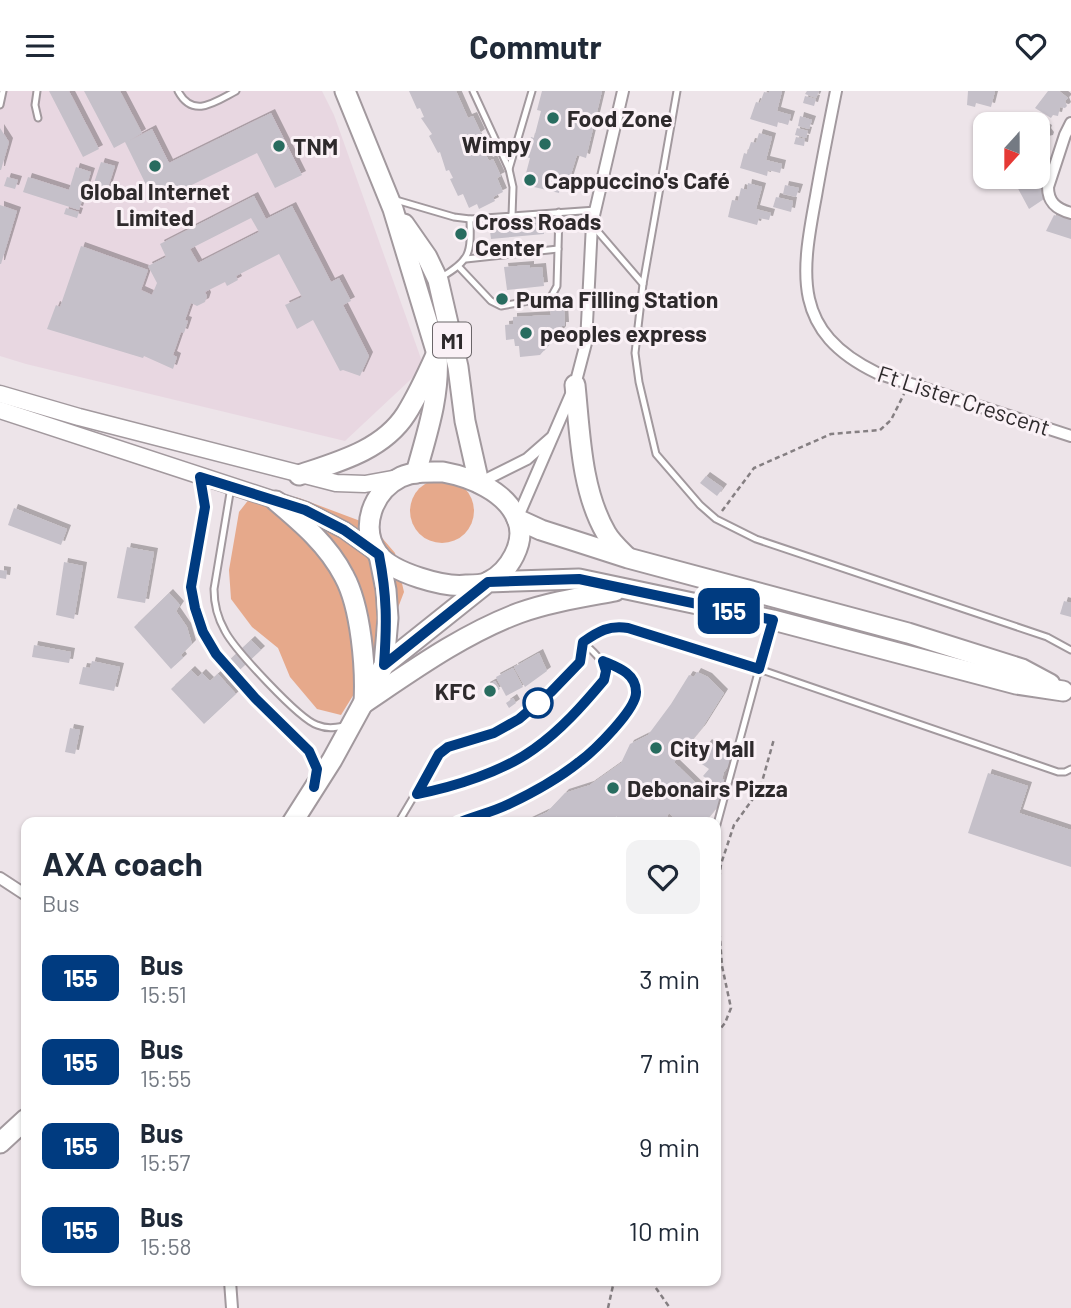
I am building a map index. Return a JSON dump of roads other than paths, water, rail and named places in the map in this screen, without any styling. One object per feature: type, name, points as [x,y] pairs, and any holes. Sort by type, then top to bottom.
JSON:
[{"type":"highway","name":"M1","points":[[345,91],[391,203],[437,354],[439,377],[435,406],[408,475]]},
{"type":"highway","name":"M1","points":[[391,203],[427,257],[438,280],[458,367],[465,421],[479,484]]},
{"type":"highway","points":[[299,475],[358,454],[382,440],[405,416],[437,354]]},
{"type":"highway","points":[[575,385],[581,440],[595,509],[607,534],[628,558]]},
{"type":"highway","points":[[296,817],[384,665],[388,618],[386,590],[379,555],[370,534],[368,521],[371,509],[381,494],[408,475],[443,472],[460,475],[505,502],[517,519],[519,534],[516,551],[506,568],[384,665]]},
{"type":"highway","points":[[276,501],[310,530],[345,578],[362,651],[359,712]]},
{"type":"highway","points":[[517,519],[541,530],[628,558],[908,633],[1022,669],[1067,692]]},
{"type":"highway","points":[[379,555],[413,576],[438,583],[463,586],[488,582],[579,579],[773,620],[1016,684],[1067,692]]},
{"type":"highway","points":[[359,712],[433,657],[496,623],[521,612],[562,601],[626,589]]},
{"type":"highway","points":[[0,1143],[21,1124]]},
{"type":"main road","points":[[0,394],[336,483],[408,475]]},
{"type":"main road","points":[[0,410],[327,520],[379,555]]},
{"type":"street","points":[[517,519],[575,385],[586,343],[592,224],[623,91]]},
{"type":"street","name":"Ft Lister Crescent","points":[[836,91],[806,251],[807,296],[816,319],[828,338],[865,367],[909,384],[1071,436]]},
{"type":"street","points":[[1071,123],[1051,172],[1048,187],[1052,204],[1071,213]]},
{"type":"street","points":[[479,484],[527,460],[555,434]]},
{"type":"street","points":[[0,878],[21,892]]},
{"type":"street","points":[[230,1286],[232,1308]]},
{"type":"lane","points":[[0,105],[3,91]]},
{"type":"lane","points":[[37,91],[35,105],[38,118]]},
{"type":"lane","points":[[178,91],[184,101],[195,107],[208,105],[236,91]]},
{"type":"lane","points":[[472,91],[509,169],[513,187],[512,216]]},
{"type":"lane","points":[[509,169],[532,91]]},
{"type":"lane","points":[[677,91],[643,285],[635,353],[656,454],[700,505],[716,519],[757,539],[1047,637],[1071,650]]},
{"type":"lane","points":[[391,203],[470,219],[596,210]]},
{"type":"lane","points":[[459,267],[491,301],[501,306],[551,297],[557,286],[559,212]]},
{"type":"lane","points":[[438,280],[459,267],[466,259],[471,249],[470,219]]},
{"type":"lane","points":[[592,224],[643,285]]},
{"type":"lane","points":[[466,259],[558,249]]},
{"type":"lane","points":[[200,477],[205,507],[191,587],[203,632],[216,654],[247,690],[309,751],[317,769],[314,787]]},
{"type":"lane","points":[[231,487],[214,589],[214,605],[226,633],[243,656],[314,725],[330,729],[343,726],[359,712]]},
{"type":"lane","points":[[719,817],[773,620]]},
{"type":"lane","points":[[402,817],[439,754],[448,747],[494,733],[519,719],[551,692],[580,662],[583,642],[600,630],[616,626],[759,669],[1058,772],[1071,769]]},
{"type":"lane","points":[[474,817],[508,804],[579,763],[624,718],[632,706],[637,693],[635,684],[626,671],[603,661],[583,642]]},
{"type":"lane","points":[[417,794],[473,778],[508,764],[533,750],[565,723],[604,680],[606,671],[603,661]]},
{"type":"place","name":"Food Zone","points":[[553,118]]},
{"type":"place","name":"Wimpy","points":[[545,144]]},
{"type":"place","name":"TNM","points":[[279,146]]},
{"type":"place","name":"Global Internet Limited","points":[[155,166]]},
{"type":"place","name":"Cappuccino's Café","points":[[530,180]]},
{"type":"place","name":"Cross Roads Center","points":[[461,234]]},
{"type":"place","name":"Puma Filling Station","points":[[502,299]]},
{"type":"place","name":"peoples express","points":[[526,333]]},
{"type":"place","name":"KFC","points":[[490,691]]},
{"type":"place","name":"City Mall","points":[[656,748]]},
{"type":"place","name":"Debonairs Pizza","points":[[613,788]]}]
